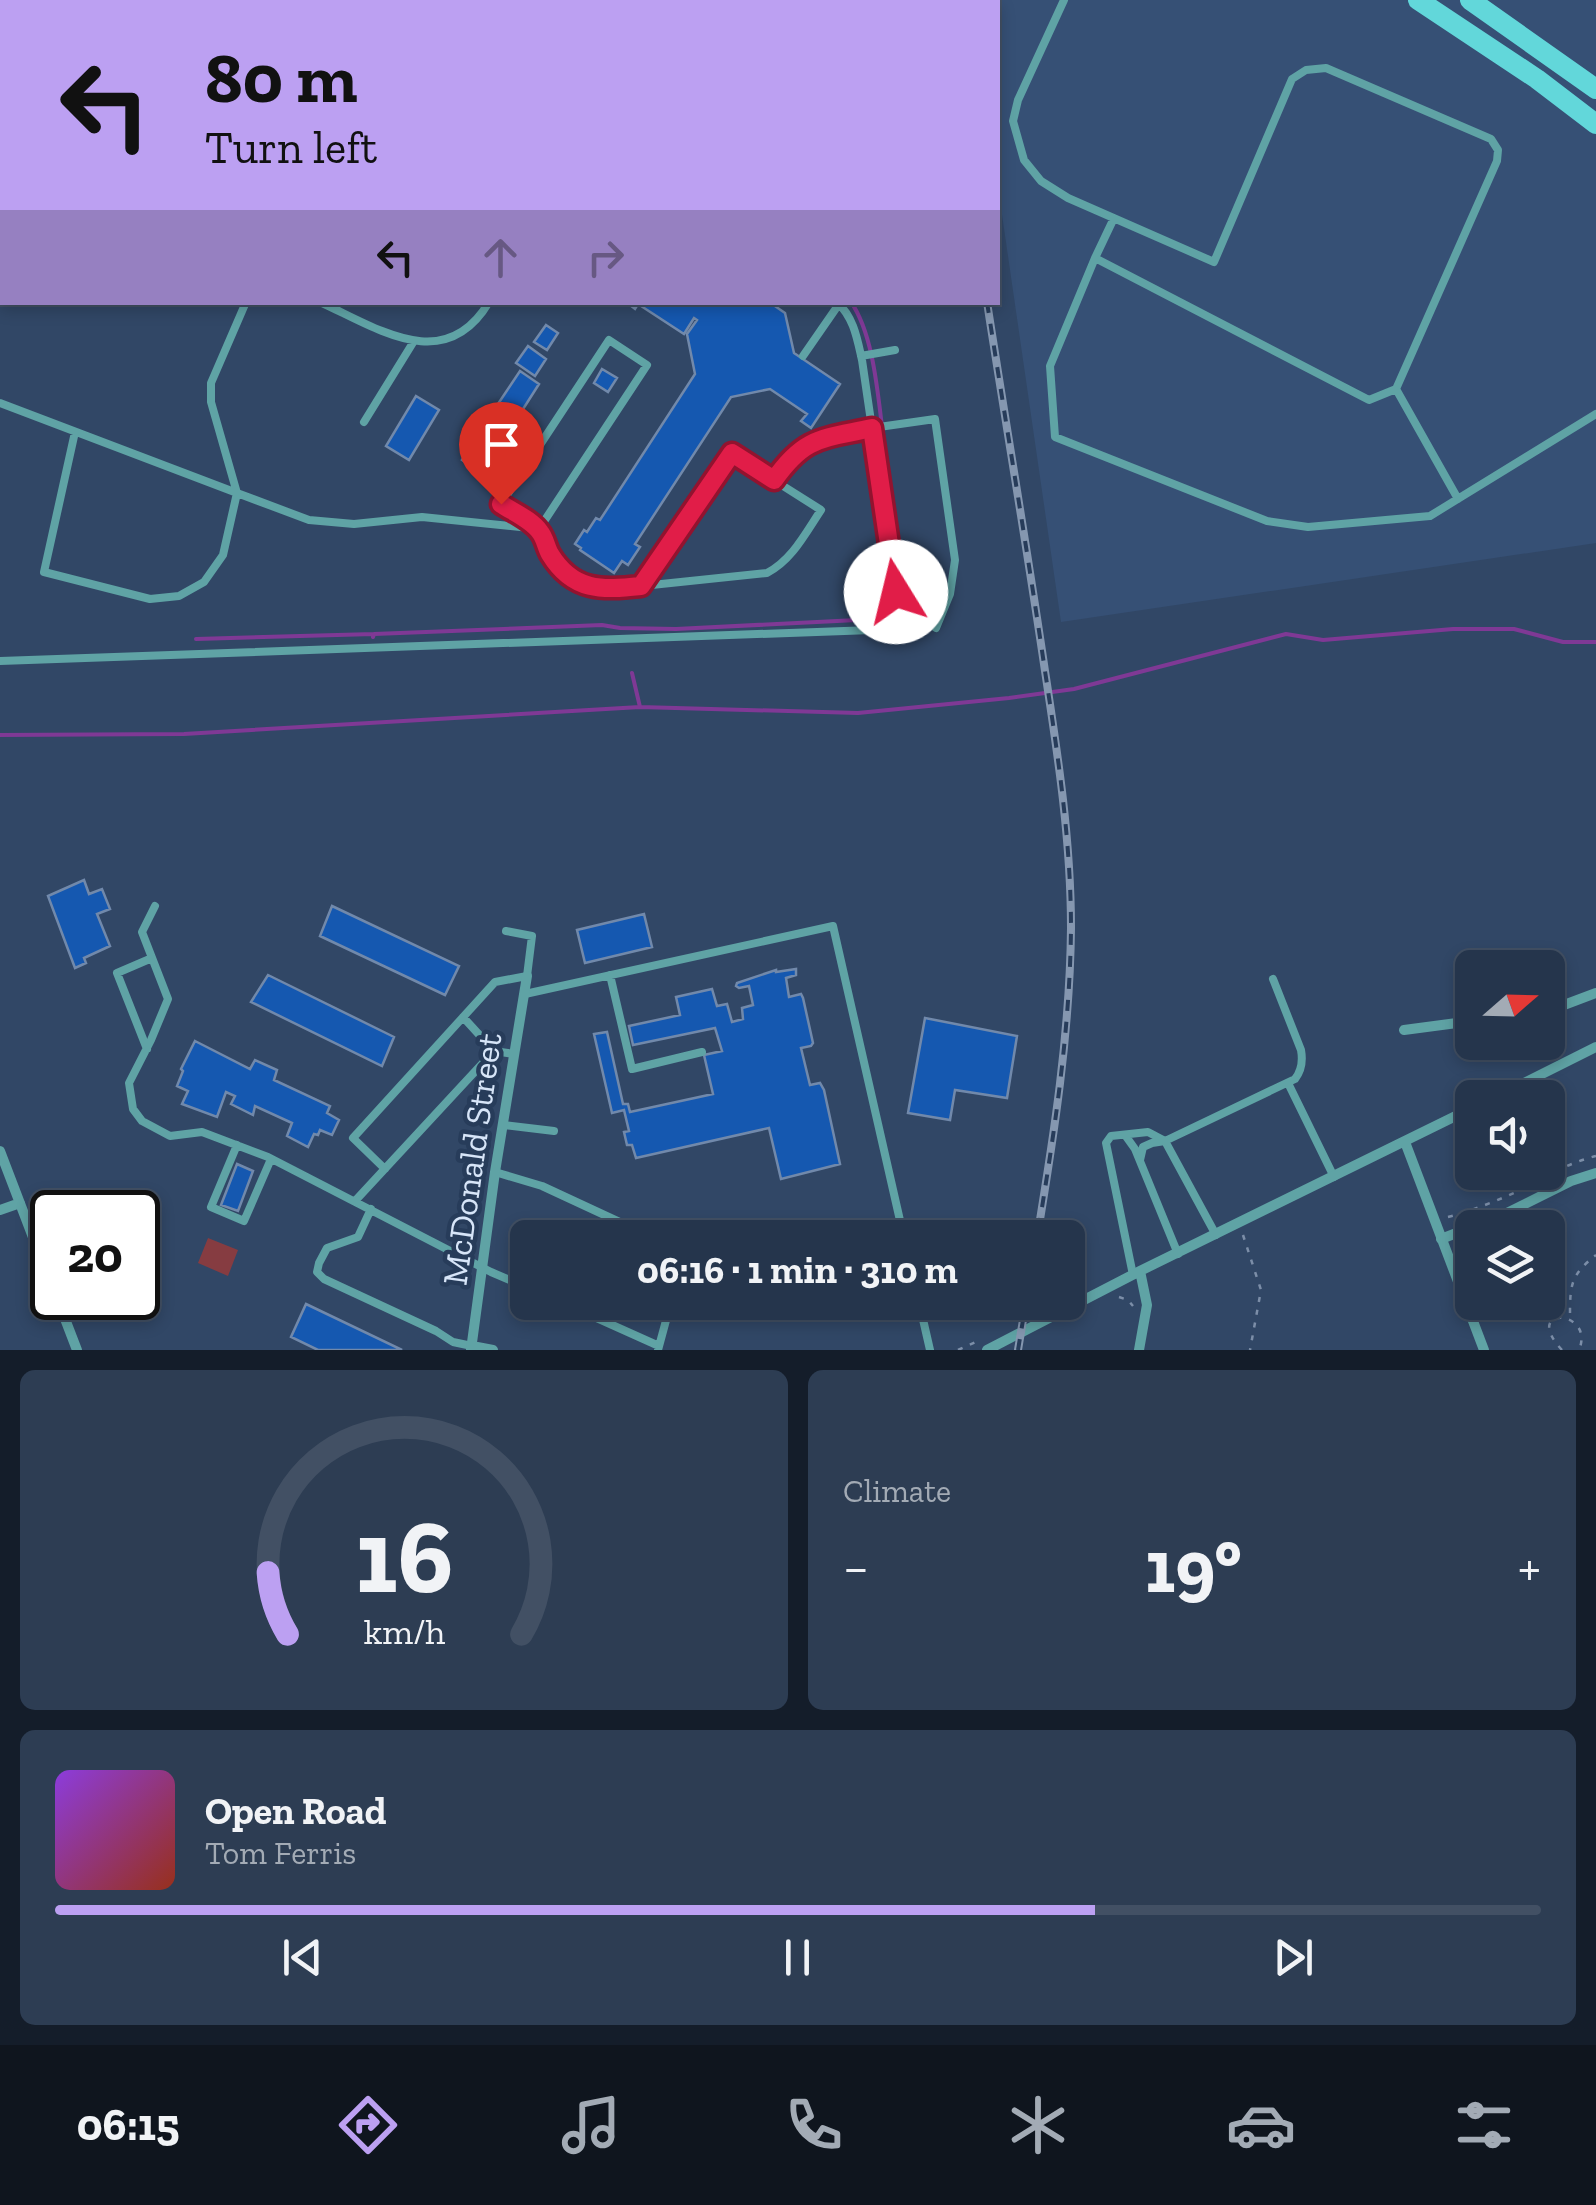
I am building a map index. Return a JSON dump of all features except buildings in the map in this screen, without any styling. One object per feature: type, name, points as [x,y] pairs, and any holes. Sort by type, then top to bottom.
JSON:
[{"type":"main road","points":[[1418,0],[1537,79],[1596,124]]},
{"type":"main road","points":[[1470,0],[1596,88]]},
{"type":"street","name":"McDonald Street","points":[[472,1348],[526,976]]},
{"type":"street","points":[[1565,1005],[1596,994]]},
{"type":"street","points":[[1404,1030],[1455,1023]]},
{"type":"street","points":[[1530,1080],[1596,1047]]},
{"type":"street","points":[[987,1350],[1455,1117]]},
{"type":"street","points":[[1405,1142],[1484,1350]]},
{"type":"street","points":[[0,1151],[30,1229]]},
{"type":"street","points":[[1442,1238],[1596,1173]]},
{"type":"street","points":[[0,1210],[20,1203]]},
{"type":"street","points":[[1137,1273],[1147,1304],[1139,1350]]},
{"type":"street","points":[[65,1320],[77,1350]]},
{"type":"street","points":[[472,1348],[492,1350]]},
{"type":"lane","points":[[1064,0],[1018,100],[1013,121],[1024,160],[1040,181],[1068,198],[1214,262],[1292,78],[1306,70],[1326,68],[1491,139],[1498,150],[1497,161],[1396,389],[1368,400],[1095,258]]},
{"type":"lane","points":[[1114,218],[1050,366],[1055,437],[1266,521],[1308,527],[1430,516],[1596,414]]},
{"type":"lane","points":[[76,432],[44,572],[150,599],[180,596],[204,582],[223,555],[238,493],[211,402],[211,383],[245,305]]},
{"type":"lane","points":[[326,305],[401,340],[429,343],[456,335],[487,305]]},
{"type":"lane","points":[[349,305],[353,318]]},
{"type":"lane","points":[[804,356],[837,305]]},
{"type":"lane","points":[[0,661],[872,630],[893,614],[896,592],[861,356],[853,325],[840,305]]},
{"type":"lane","points":[[539,529],[647,365],[609,340],[501,504],[539,529],[562,571],[582,585],[604,590],[766,573],[780,566],[821,510],[732,453],[641,586]]},
{"type":"lane","points":[[364,422],[414,341]]},
{"type":"lane","points":[[861,356],[895,350]]},
{"type":"lane","points":[[1396,389],[1458,499]]},
{"type":"lane","points":[[0,403],[309,520],[354,524],[422,517],[539,529]]},
{"type":"lane","points":[[774,480],[804,446],[872,428],[935,419],[955,560],[950,594],[936,628]]},
{"type":"lane","points":[[155,906],[142,932],[168,999],[129,1083],[133,1110],[142,1121],[170,1136],[202,1132],[271,1158],[510,1280]]},
{"type":"lane","points":[[524,994],[832,926],[900,1220]]},
{"type":"lane","points":[[385,1168],[353,1138],[496,982],[526,976],[532,936],[506,932]]},
{"type":"lane","points":[[147,1049],[117,973],[152,958]]},
{"type":"lane","points":[[610,975],[632,1069],[702,1052]]},
{"type":"lane","points":[[1140,1160],[1143,1146],[1165,1141],[1288,1083],[1299,1073],[1302,1050],[1273,979]]},
{"type":"lane","points":[[463,1017],[494,1050],[514,1054]]},
{"type":"lane","points":[[355,1201],[494,1050]]},
{"type":"lane","points":[[1288,1083],[1334,1176]]},
{"type":"lane","points":[[503,1126],[554,1131]]},
{"type":"lane","points":[[1137,1273],[1106,1144],[1111,1136],[1148,1132],[1165,1141],[1216,1235]]},
{"type":"lane","points":[[1124,1135],[1140,1160],[1178,1254]]},
{"type":"lane","points":[[237,1145],[211,1207],[244,1222],[271,1158]]},
{"type":"lane","points":[[495,1172],[542,1186],[615,1220]]},
{"type":"lane","points":[[371,1209],[358,1236],[327,1248],[317,1272],[324,1279],[472,1348]]},
{"type":"lane","points":[[599,1320],[659,1348],[666,1320]]},
{"type":"lane","points":[[923,1320],[930,1350]]},
{"type":"path","points":[[1446,1218],[1512,1194],[1552,1172],[1596,1156]]},
{"type":"path","points":[[1242,1233],[1261,1290],[1250,1350]]},
{"type":"path","points":[[1570,1316],[1570,1287],[1576,1274],[1596,1255]]},
{"type":"path","points":[[1111,1286],[1117,1296],[1128,1300],[1134,1312]]},
{"type":"path","points":[[1562,1350],[1554,1338],[1554,1326],[1561,1318],[1580,1318]]},
{"type":"path","points":[[1578,1350],[1587,1342]]},
{"type":"shaded area","points":[[1000,0],[1596,0],[1596,543],[1061,622],[1000,201]]},
{"type":"shaded area","points":[[208,1238],[238,1250],[228,1276],[198,1263]]},
{"type":"waterway","points":[[853,305],[870,351],[884,442]]},
{"type":"waterway","points":[[374,634],[602,625],[676,629],[857,620],[880,604],[884,587],[882,558]]},
{"type":"waterway","points":[[0,735],[184,734],[640,707],[858,713],[1074,689],[1286,634],[1323,640],[1453,629],[1514,629],[1563,642],[1596,642]]},
{"type":"waterway","points":[[196,639],[374,634],[373,637]]},
{"type":"waterway","points":[[632,673],[640,707]]},
{"type":"railway","points":[[987,305],[1055,735],[1069,863],[1068,1006],[1040,1220]]},
{"type":"railway","points":[[1018,1350],[1023,1320]]},
{"type":"route","points":[[501,504],[539,529],[562,571],[582,585],[604,590],[641,586],[732,453],[774,480],[804,446],[872,428],[896,592]]}]
